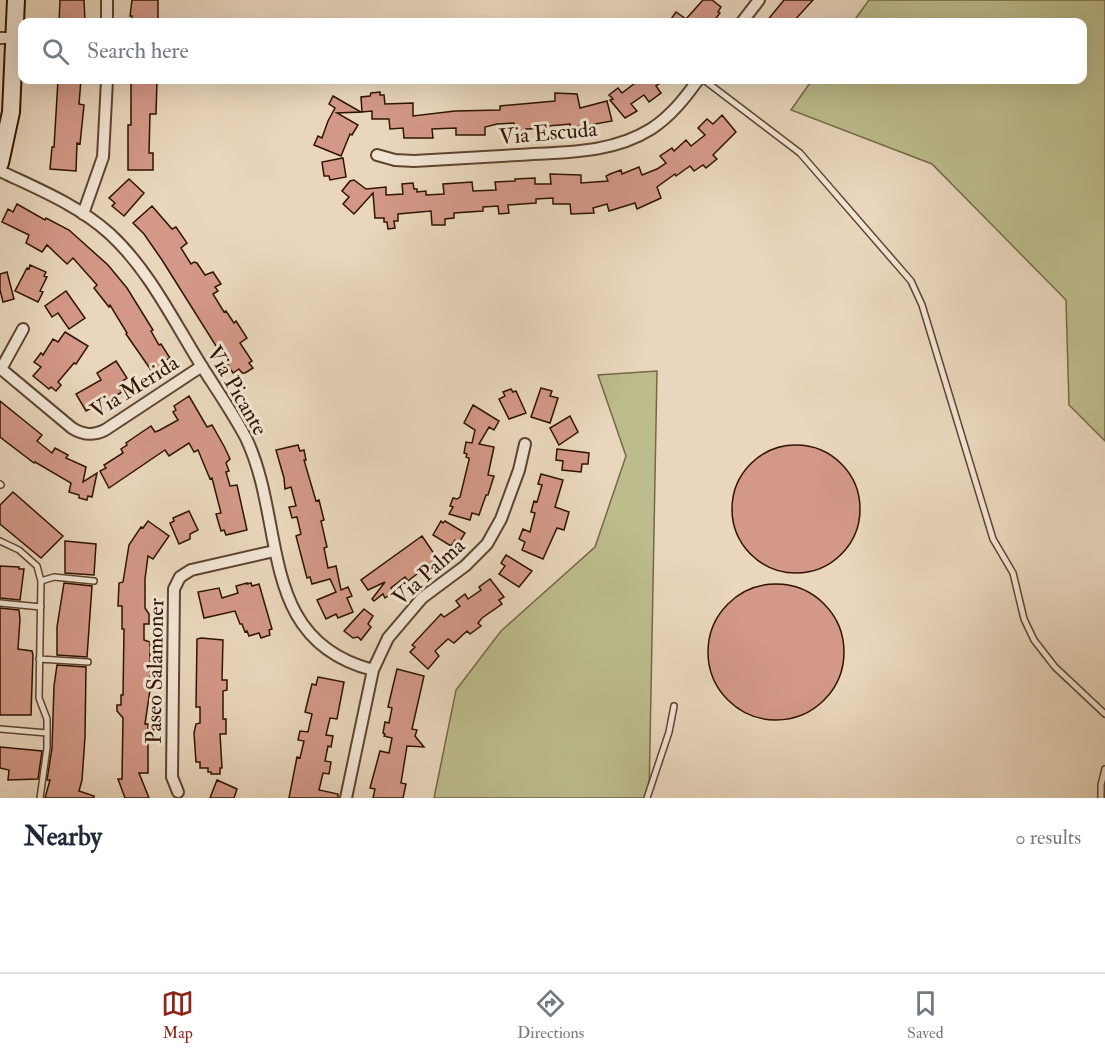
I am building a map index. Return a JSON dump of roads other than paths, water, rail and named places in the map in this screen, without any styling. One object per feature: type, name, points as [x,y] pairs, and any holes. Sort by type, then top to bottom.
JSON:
[{"type":"main road","points":[[0,163],[11,112],[7,38],[15,0]]},
{"type":"street","points":[[107,0],[107,18]]},
{"type":"street","points":[[745,18],[759,0]]},
{"type":"street","points":[[83,214],[103,157],[107,84]]},
{"type":"street","name":"Via Escuda","points":[[377,155],[395,160],[414,161],[575,152],[606,147],[631,139],[654,127],[674,110],[695,84]]},
{"type":"street","name":"Via Picante","points":[[0,171],[69,204],[111,234],[150,280],[238,425],[252,453],[261,480],[274,550],[291,606],[310,635],[337,657],[373,670]]},
{"type":"street","points":[[0,369],[23,329]]},
{"type":"street","name":"Via Merida","points":[[0,369],[72,429],[91,434],[105,430],[202,366]]},
{"type":"street","name":"Via Palma","points":[[346,798],[373,670],[388,638],[406,614],[422,598],[465,566],[487,544],[501,519],[519,470],[525,444]]},
{"type":"street","name":"Paseo Salamoner","points":[[178,792],[172,777],[174,589],[180,577],[191,570],[274,550]]},
{"type":"lane","points":[[709,84],[800,153],[911,281],[926,316],[993,539],[1013,573],[1028,630],[1055,667],[1105,714]]},
{"type":"lane","points":[[0,541],[19,550],[37,566],[41,581],[39,698],[47,719],[47,733],[44,780],[40,798]]},
{"type":"lane","points":[[41,581],[54,577],[94,581]]},
{"type":"lane","points":[[0,603],[40,606]]},
{"type":"lane","points":[[39,659],[88,663]]},
{"type":"lane","points":[[647,798],[669,732],[674,706]]},
{"type":"lane","points":[[0,729],[47,733]]},
{"type":"lane","points":[[1101,798],[1105,769]]}]
